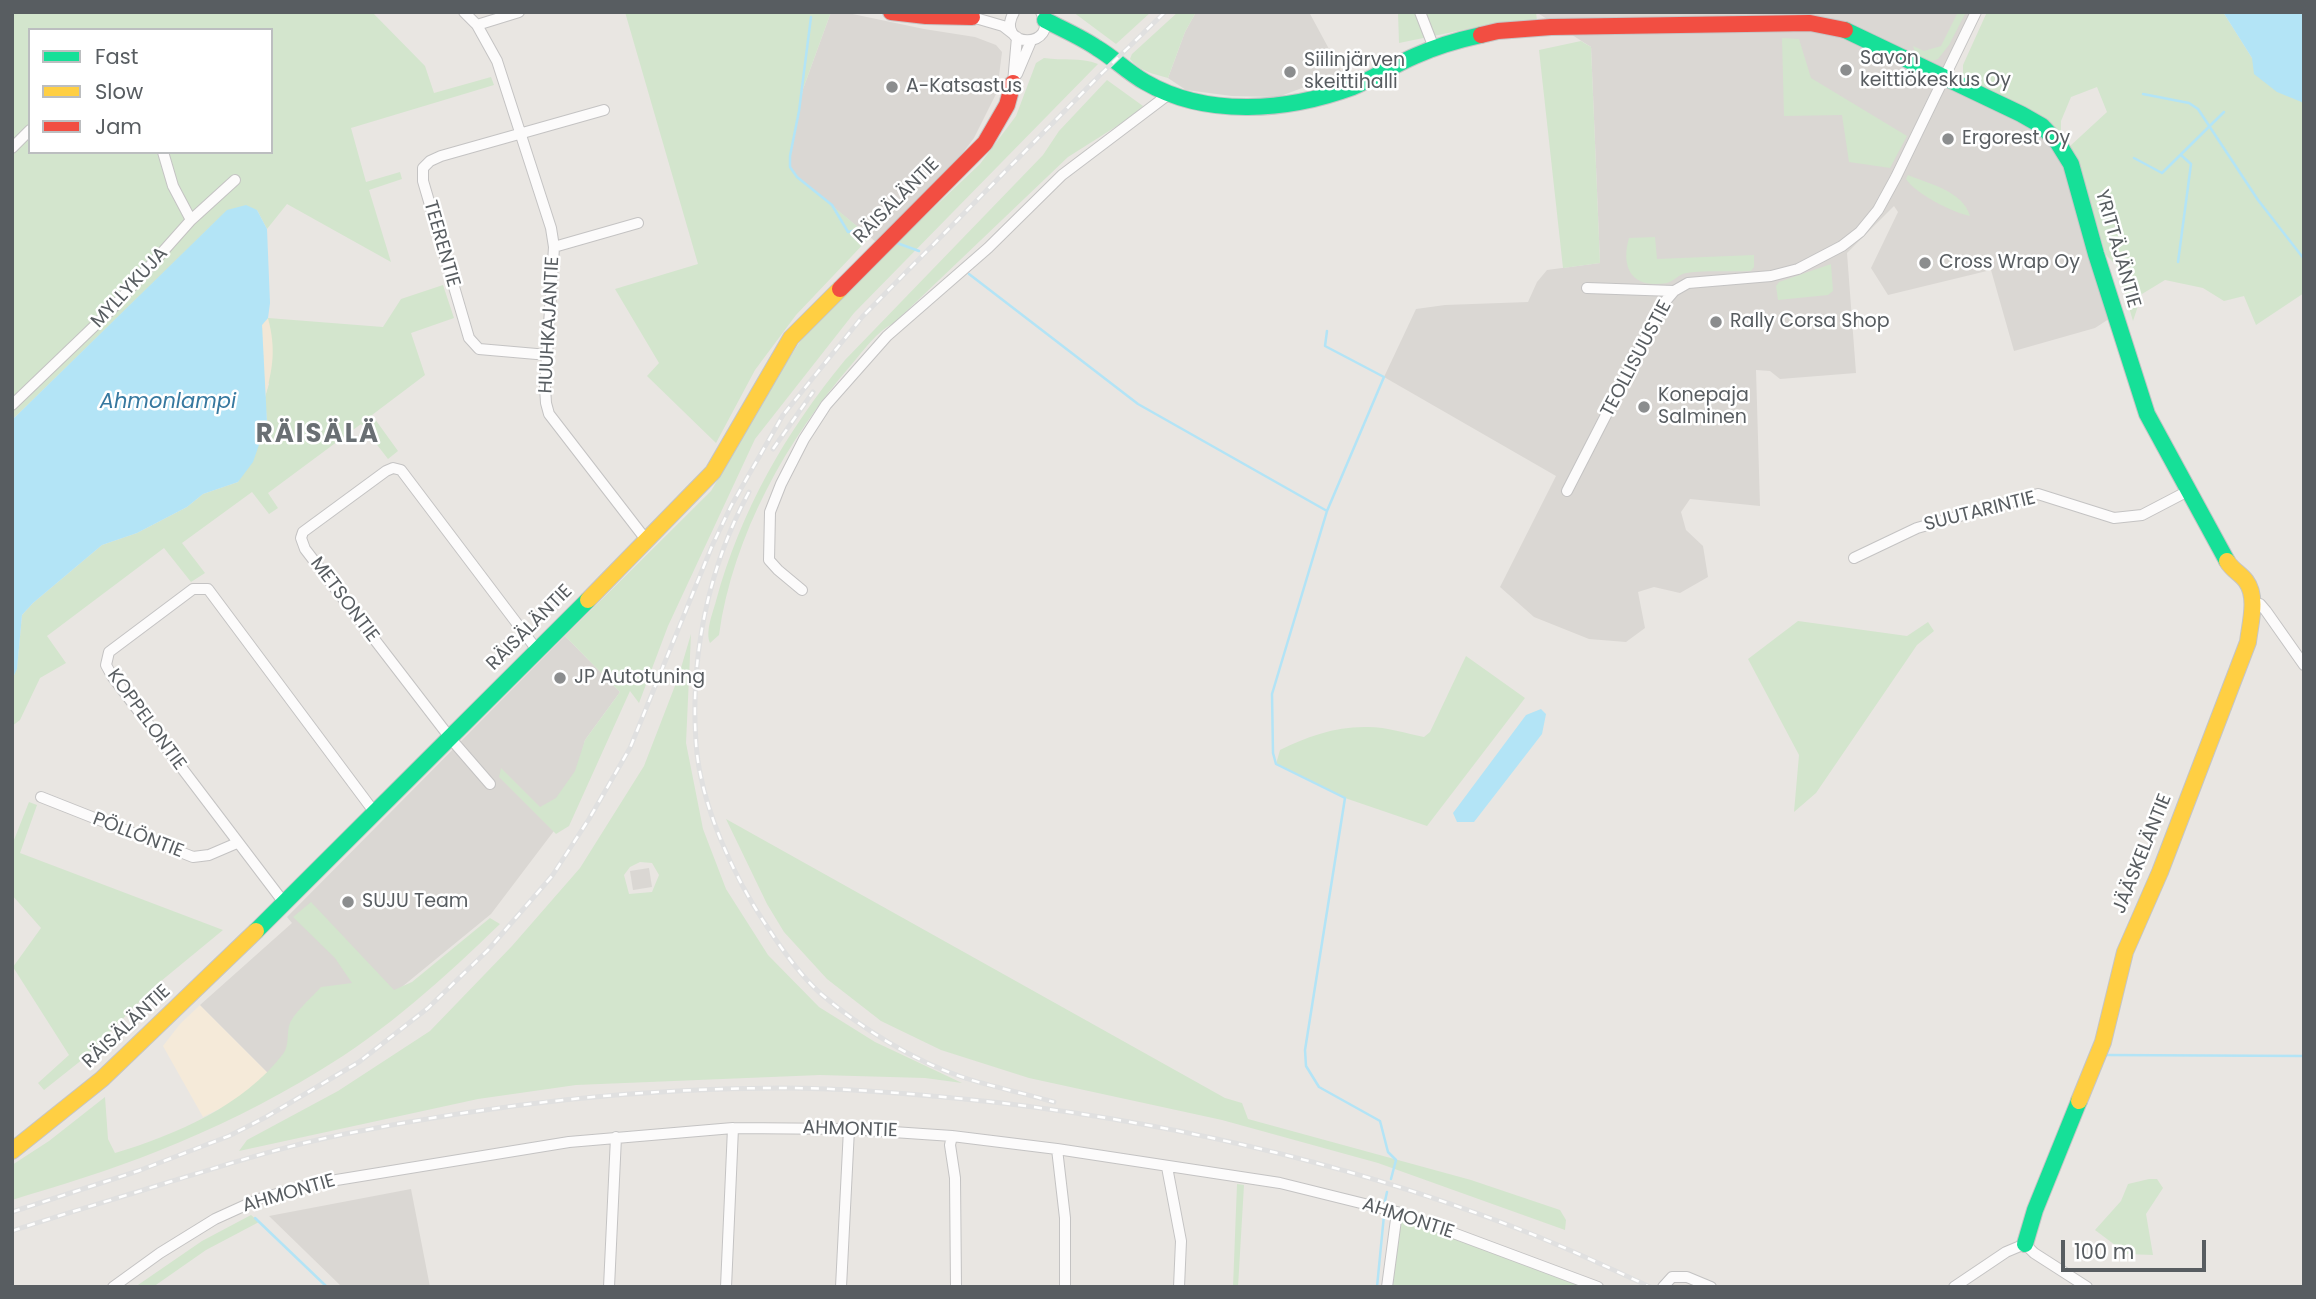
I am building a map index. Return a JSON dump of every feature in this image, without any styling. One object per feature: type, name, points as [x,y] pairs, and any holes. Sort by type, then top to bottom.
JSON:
[{"type":"street","name":"HUUHKAJANTIE","points":[[464,12],[477,25],[497,61],[551,228],[554,247],[545,387],[549,414],[647,541]]},
{"type":"street","points":[[477,25],[519,12]]},
{"type":"street","points":[[891,12],[972,17],[994,17],[1012,12],[1010,22],[1015,35],[1013,83]]},
{"type":"street","points":[[1420,12],[1434,48]]},
{"type":"street","name":"TEOLLISUUSTIE","points":[[1567,491],[1663,304],[1674,291],[1688,283],[1771,276],[1793,271],[1842,246],[1860,232],[1878,211],[1976,12]]},
{"type":"street","points":[[1013,83],[1035,40],[1044,30],[1043,16]]},
{"type":"street","name":"YRITTÄJÄNTIE","points":[[1043,16],[1098,48],[1146,83],[1169,93],[1214,104],[1252,107],[1288,105],[1328,96],[1362,83],[1434,48],[1498,31],[1810,23],[1851,31],[2042,126],[2058,143],[2071,164],[2108,293],[2147,414],[2188,491]]},
{"type":"street","points":[[972,17],[1003,26],[1015,35],[1035,40],[1056,35],[1079,37]]},
{"type":"street","name":"RÄISÄLÄNTIE","points":[[12,1151],[45,1128],[120,1065],[451,740],[713,472],[791,338],[985,143],[1007,105],[1013,83]]},
{"type":"street","points":[[802,590],[769,560],[770,512],[792,461],[826,405],[887,336],[988,248],[1062,175],[1169,93]]},
{"type":"street","points":[[520,133],[604,110]]},
{"type":"street","points":[[12,148],[28,132]]},
{"type":"street","name":"TEERENTIE","points":[[520,133],[430,161],[423,168],[423,181],[469,338],[479,349],[548,355]]},
{"type":"street","points":[[164,154],[173,186],[191,220]]},
{"type":"street","name":"MYLLYKUJA","points":[[12,405],[110,311],[191,220],[235,180]]},
{"type":"street","points":[[554,247],[638,223]]},
{"type":"street","points":[[1587,288],[1674,291]]},
{"type":"street","name":"METSONTIE","points":[[451,740],[305,549],[301,538],[305,529],[388,470],[401,470],[537,650]]},
{"type":"street","points":[[2188,491],[2231,569],[2247,582],[2253,602],[2260,604],[2266,611],[2304,665]]},
{"type":"street","name":"SUUTARINTIE","points":[[1854,558],[1917,528],[2038,494],[2114,518],[2142,515],[2188,491]]},
{"type":"street","name":"KOPPELONTIE","points":[[285,904],[109,672],[106,657],[113,649],[193,589],[208,589],[375,813]]},
{"type":"street","name":"JÄÄSKELÄNTIE","points":[[2025,1244],[2035,1210],[2103,1042],[2125,952],[2160,872],[2248,642],[2253,602]]},
{"type":"street","points":[[451,740],[490,784]]},
{"type":"street","name":"PÖLLÖNTIE","points":[[41,797],[193,857],[209,856],[237,843]]},
{"type":"street","points":[[726,1287],[733,1128]]},
{"type":"street","name":"AHMONTIE","points":[[113,1287],[160,1253],[215,1219],[272,1195],[312,1184],[569,1142],[733,1128],[849,1129],[953,1136],[1280,1183],[1397,1212],[1598,1287]]},
{"type":"street","points":[[841,1287],[849,1129]]},
{"type":"street","points":[[953,1136],[950,1144],[955,1178],[956,1287]]},
{"type":"street","points":[[609,1287],[616,1137]]},
{"type":"street","points":[[1056,1149],[1065,1218],[1065,1287]]},
{"type":"street","points":[[1167,1167],[1181,1241],[1179,1287]]},
{"type":"street","points":[[1387,1287],[1397,1212]]},
{"type":"street","points":[[1954,1287],[2006,1252],[2025,1244],[2034,1253],[2087,1287]]},
{"type":"street","points":[[1663,1287],[1672,1277],[1687,1277],[1711,1287]]},
{"type":"shaded area","points":[[831,12],[975,37],[996,45],[1002,52],[997,92],[974,138],[922,207],[882,247],[797,177],[790,167],[803,89]]},
{"type":"shaded area","points":[[1196,12],[1309,12],[1342,73],[1278,97],[1232,96],[1186,90],[1168,78],[1185,32]]},
{"type":"shaded area","points":[[1536,12],[1976,12],[1943,76],[2058,143],[2115,315],[2095,328],[2014,351],[1991,270],[1888,295],[1871,268],[1898,212],[1894,206],[1847,253],[1856,373],[1780,379],[1770,371],[1756,370],[1760,506],[1690,499],[1681,512],[1686,530],[1703,546],[1708,577],[1680,593],[1654,587],[1638,592],[1645,628],[1626,642],[1589,639],[1534,617],[1500,587],[1556,476],[1384,377],[1416,309],[1445,305],[1528,302],[1537,282],[1547,270],[1600,263],[1591,47]]},
{"type":"shaded area","points":[[565,636],[620,692],[585,740],[566,815],[491,914],[403,986],[276,1081],[200,1005],[292,923],[287,917]]},
{"type":"shaded area","points":[[649,868],[652,887],[633,890],[630,871]]},
{"type":"shaded area","points":[[200,1005],[276,1081],[203,1117],[163,1046],[180,1024]]},
{"type":"shaded area","points":[[411,1189],[430,1287],[342,1287],[269,1216]]},
{"type":"green space","points":[[12,12],[372,12],[425,66],[434,93],[491,77],[494,85],[351,128],[366,182],[400,172],[402,179],[369,190],[391,262],[287,204],[267,229],[257,210],[228,210],[12,420]]},
{"type":"green space","points":[[625,12],[831,12],[803,89],[790,167],[798,177],[870,237],[796,315],[755,370],[716,443],[647,376],[659,363],[615,289],[698,264]]},
{"type":"green space","points":[[1073,12],[1151,12],[1116,44]]},
{"type":"green space","points":[[1178,12],[1196,12],[1185,32],[1168,78],[1147,72],[1130,59],[1132,54]]},
{"type":"green space","points":[[1398,12],[1536,12],[1537,21],[1492,24],[1399,43]]},
{"type":"green space","points":[[1958,12],[1966,12],[1949,45],[1938,59],[1932,61],[1916,55],[1913,46],[1924,51],[1941,46]]},
{"type":"green space","points":[[1987,12],[2223,12],[2252,58],[2304,103],[2304,293],[2256,325],[2244,296],[2224,301],[2203,288],[2165,280],[2142,294],[2133,321],[2117,266],[2106,255],[2077,158],[2069,147],[2107,112],[2097,87],[2071,97],[2061,121],[2061,137],[2056,130],[1963,75],[1963,65]]},
{"type":"green space","points":[[1782,38],[1799,39],[1811,78],[1907,136],[1890,168],[1849,162],[1842,115],[1784,116]]},
{"type":"green space","points":[[1581,41],[1591,47],[1600,263],[1563,268],[1539,50]]},
{"type":"green space","points":[[1044,58],[1098,64],[854,313],[755,439],[668,626],[639,703],[630,691],[569,826],[556,834],[499,777],[501,768],[540,807],[556,798],[575,771],[585,740],[620,692],[565,636],[711,491],[805,334],[980,164],[1016,116],[1036,63]]},
{"type":"green space","points":[[1107,80],[1143,106],[1136,114],[1068,157],[894,323],[876,336],[806,424],[766,490],[750,525],[726,598],[719,635],[710,643],[708,633],[711,616],[738,535],[767,474],[803,416],[845,360],[1043,155],[1059,131]]},
{"type":"green space","points":[[1908,175],[1953,194],[1966,207],[1970,216],[1926,196],[1911,185],[1906,179]]},
{"type":"green space","points":[[1655,237],[1657,259],[1754,255],[1754,267],[1751,271],[1686,273],[1667,283],[1645,283],[1638,280],[1628,267],[1626,259],[1629,238]]},
{"type":"green space","points":[[1831,264],[1833,291],[1828,295],[1778,300],[1776,286],[1779,282]]},
{"type":"green space","points":[[443,285],[454,318],[411,333],[425,375],[372,415],[398,451],[388,459],[361,424],[268,493],[278,508],[269,514],[252,492],[182,543],[205,573],[191,582],[164,548],[47,636],[66,663],[40,678],[20,720],[12,726],[12,680],[17,668],[22,615],[33,603],[102,545],[137,533],[187,507],[203,494],[238,482],[267,422],[265,397],[269,384],[265,378],[262,325],[268,318],[383,327],[401,299]]},
{"type":"green space","points":[[1798,621],[1907,636],[1928,622],[1934,631],[1917,645],[1816,793],[1794,812],[1799,755],[1748,659]]},
{"type":"green space","points":[[691,634],[686,743],[703,829],[726,889],[768,955],[819,1007],[875,1042],[962,1083],[925,1078],[820,1075],[576,1085],[478,1099],[239,1151],[247,1140],[338,1091],[430,1031],[512,946],[580,868],[644,766],[678,678]],"holes":[[[640,862],[652,863],[659,875],[652,892],[629,894],[624,875],[630,867]]]},
{"type":"green space","points":[[1466,656],[1525,698],[1427,826],[1345,798],[1276,764],[1280,750],[1331,731],[1364,727],[1424,737],[1430,732]]},
{"type":"green space","points":[[29,802],[37,805],[20,853],[223,930],[155,986],[83,1059],[44,1090],[38,1083],[69,1055],[13,967],[41,928],[12,895],[12,845]]},
{"type":"green space","points":[[726,819],[1225,1098],[1242,1103],[1248,1119],[1471,1180],[1560,1210],[1566,1220],[1565,1230],[1378,1163],[1222,1120],[1029,1078],[941,1050],[881,1021],[827,979],[784,932],[767,904]]},
{"type":"green space","points":[[311,902],[394,990],[412,982],[490,918],[500,924],[436,984],[391,1021],[319,1071],[220,1124],[158,1151],[12,1200],[12,1165],[49,1141],[105,1097],[108,1139],[115,1153],[162,1137],[207,1116],[229,1103],[267,1072],[283,1054],[290,1023],[304,1004],[321,987],[352,983],[335,958],[293,917]]},
{"type":"green space","points":[[2157,1179],[2163,1188],[2146,1214],[2153,1255],[2127,1254],[2095,1230],[2121,1201],[2128,1184]]},
{"type":"green space","points":[[1237,1184],[1244,1185],[1238,1287],[1233,1287]]},
{"type":"green space","points":[[1397,1212],[1598,1287],[1387,1287]]},
{"type":"green space","points":[[251,1215],[259,1222],[206,1250],[153,1287],[135,1287],[202,1241]]},
{"type":"sand","points":[[268,318],[272,358],[265,397],[262,325]]},
{"type":"water","points":[[2223,12],[2304,12],[2304,103],[2277,92],[2254,74],[2252,58]]},
{"type":"water","name":"Ahmonlampi","points":[[246,205],[257,210],[267,229],[270,303],[268,318],[262,325],[267,422],[253,462],[238,482],[203,494],[187,507],[137,533],[102,545],[33,603],[22,615],[17,669],[12,680],[12,420],[227,210]]},
{"type":"water","points":[[1541,709],[1546,714],[1542,734],[1474,822],[1457,822],[1453,813],[1526,715]]},
{"type":"waterway","points":[[811,17],[790,167],[797,177],[832,205],[848,232],[871,230]]},
{"type":"waterway","points":[[2143,94],[2189,103],[2198,109],[2258,200],[2304,259]]},
{"type":"waterway","points":[[2134,158],[2162,173],[2224,112]]},
{"type":"waterway","points":[[2178,262],[2191,164],[2181,155]]},
{"type":"waterway","points":[[897,243],[919,251]]},
{"type":"waterway","points":[[969,274],[1138,404],[1327,511]]},
{"type":"waterway","points":[[1327,331],[1325,346],[1384,377],[1327,511],[1272,694],[1273,753],[1276,764],[1345,798],[1305,1050],[1306,1066],[1319,1087],[1380,1121],[1388,1152],[1396,1160],[1391,1179]]},
{"type":"waterway","points":[[2105,1055],[2304,1056]]},
{"type":"waterway","points":[[1385,1201],[1387,1192]]},
{"type":"waterway","points":[[1377,1287],[1384,1215]]},
{"type":"waterway","points":[[255,1218],[327,1287]]},
{"type":"railway","points":[[12,1212],[138,1171],[229,1136],[266,1117],[359,1062],[428,1008],[488,950],[552,876],[630,748],[712,546],[731,506],[783,415],[863,316],[1165,12]]},
{"type":"railway","points":[[773,449],[813,392]]},
{"type":"railway","points":[[749,492],[735,521],[713,582],[699,646],[696,678],[696,743],[699,766],[704,791],[731,864],[755,908],[793,963],[821,994],[853,1019],[888,1042],[943,1070],[973,1081],[1054,1102]]},
{"type":"railway","points":[[12,1231],[277,1150],[399,1124],[508,1107],[617,1095],[727,1089],[837,1089],[947,1097],[1070,1112],[1138,1123],[1272,1152],[1339,1169],[1470,1211],[1549,1241],[1650,1287]]},
{"type":"traffic: fast","points":[[1045,20],[1091,44],[1138,78],[1169,94],[1221,106],[1248,107],[1328,95],[1353,87],[1431,49],[1481,35]]},
{"type":"traffic: fast","points":[[1845,30],[2021,114],[2042,126],[2058,143],[2071,164],[2096,254],[2147,414],[2227,561]]},
{"type":"traffic: fast","points":[[256,931],[588,600]]},
{"type":"traffic: fast","points":[[2025,1244],[2035,1210],[2079,1101]]},
{"type":"traffic: slow","points":[[588,600],[713,472],[791,338],[840,289]]},
{"type":"traffic: slow","points":[[2079,1101],[2103,1042],[2125,952],[2160,872],[2248,642],[2252,611],[2250,587],[2227,561]]},
{"type":"traffic: slow","points":[[12,1151],[102,1079],[256,931]]},
{"type":"traffic: jam","points":[[891,12],[972,17]]},
{"type":"traffic: jam","points":[[1481,35],[1551,27],[1810,23],[1845,30]]},
{"type":"traffic: jam","points":[[840,289],[985,143],[1007,105],[1013,83]]},
{"type":"place","name":"Savon keittiökeskus Oy","points":[[1846,70]]},
{"type":"place","name":"Siilinjärven skeittihalli","points":[[1290,72]]},
{"type":"place","name":"A-Katsastus","points":[[892,87]]},
{"type":"place","name":"Ergorest Oy","points":[[1948,139]]},
{"type":"place","name":"Cross Wrap Oy","points":[[1925,263]]},
{"type":"place","name":"Rally Corsa Shop","points":[[1716,322]]},
{"type":"place","name":"Konepaja Salminen","points":[[1644,407]]},
{"type":"place","name":"JP Autotuning","points":[[560,678]]},
{"type":"place","name":"SUJU Team","points":[[348,902]]},
{"type":"district","name":"RÄISÄLÄ","points":[[318,435]]}]
